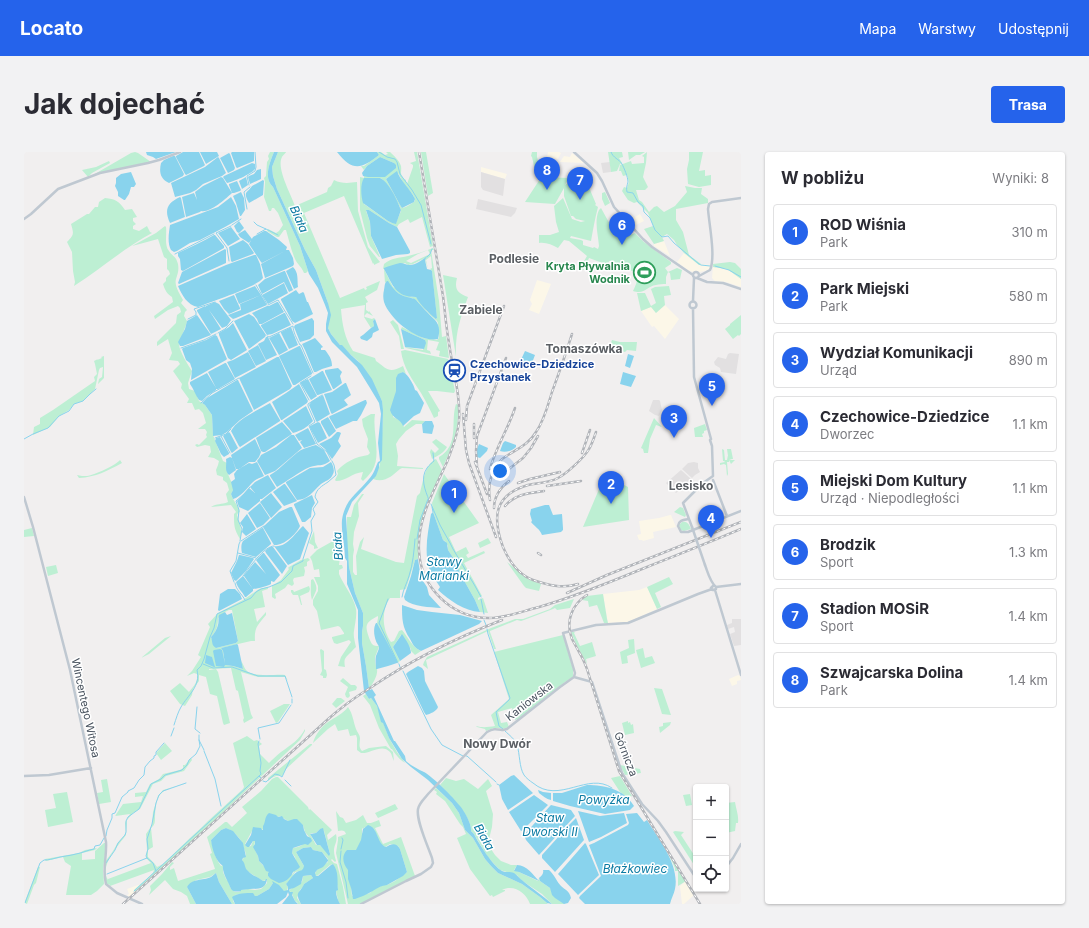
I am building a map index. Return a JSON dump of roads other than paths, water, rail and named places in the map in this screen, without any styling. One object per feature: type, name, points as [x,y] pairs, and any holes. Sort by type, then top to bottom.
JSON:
[{"type":"street","points":[[24,219],[58,189],[100,174],[159,160],[180,152]]},
{"type":"street","points":[[574,152],[594,169],[602,181],[614,207],[643,239],[688,272],[703,280],[723,283],[741,289]]},
{"type":"street","points":[[693,308],[690,307],[690,302],[692,301],[693,285],[696,276],[710,270],[712,261],[708,209],[709,204],[741,198]]},
{"type":"street","points":[[692,301],[695,302],[696,305],[696,307],[693,308],[694,377],[710,435],[712,479],[726,516]]},
{"type":"street","points":[[712,479],[706,482],[683,503],[714,588],[741,675]]},
{"type":"street","name":"Wincentego Witosa","points":[[24,497],[69,663],[106,842],[104,874],[106,884],[117,893],[142,904]]},
{"type":"street","points":[[689,519],[682,520],[679,523],[678,526],[681,532],[684,533],[693,528],[741,511]]},
{"type":"street","points":[[574,677],[575,673],[563,633],[604,624],[628,623],[705,591],[721,586],[741,584]]},
{"type":"street","name":"Kaniowska","points":[[361,904],[422,874],[431,867],[433,863],[432,858],[418,818],[418,809],[422,801],[432,789],[487,732],[498,728],[503,730],[507,729],[574,677]]},
{"type":"street","name":"Górnicza","points":[[574,677],[592,682],[622,774],[642,804],[666,832],[693,873]]},
{"type":"street","points":[[24,776],[49,775],[91,768]]},
{"type":"street","points":[[729,863],[741,844]]},
{"type":"water","points":[[146,152],[176,152],[156,159],[147,155]]},
{"type":"water","points":[[183,152],[199,152],[205,165],[186,175],[176,157]]},
{"type":"water","points":[[200,152],[217,152],[219,156],[206,164]]},
{"type":"water","points":[[254,152],[254,161],[237,168],[231,153]]},
{"type":"water","points":[[274,152],[278,152],[272,167],[273,176],[277,189],[305,250],[316,270],[328,303],[331,315],[328,328],[340,345],[342,345],[362,365],[372,379],[382,401],[382,460],[379,464],[376,476],[352,502],[346,516],[349,567],[355,593],[363,613],[362,643],[369,688],[370,690],[372,689],[376,695],[374,697],[394,741],[405,756],[406,761],[432,778],[457,802],[468,818],[471,831],[486,854],[498,868],[504,872],[514,873],[552,904],[547,903],[522,884],[498,873],[491,866],[485,859],[473,838],[465,830],[459,813],[452,803],[428,780],[402,759],[389,738],[383,723],[381,722],[377,706],[371,698],[369,699],[364,691],[358,638],[358,610],[347,584],[347,561],[345,558],[342,520],[346,507],[352,497],[371,477],[378,462],[380,461],[378,443],[381,414],[379,403],[357,367],[332,342],[326,331],[328,313],[325,305],[318,288],[309,274],[300,246],[268,179],[268,170]]},
{"type":"water","points":[[337,152],[377,152],[379,155],[367,163],[357,166],[348,163]]},
{"type":"water","points":[[229,153],[235,168],[228,173],[220,158]]},
{"type":"water","points":[[175,156],[184,174],[183,176],[169,183],[162,177],[160,166],[164,160]]},
{"type":"water","points":[[218,157],[226,173],[203,184],[190,193],[175,197],[171,183],[205,167]]},
{"type":"water","points":[[380,157],[394,163],[396,168],[385,177],[363,176],[362,173],[367,166]]},
{"type":"water","points":[[252,163],[255,164],[255,169],[242,178],[227,183],[223,177],[224,176]]},
{"type":"water","points":[[261,169],[261,179],[250,184],[248,177],[254,174],[257,170]]},
{"type":"water","points":[[397,171],[400,178],[415,199],[414,202],[402,208],[386,179]]},
{"type":"water","points":[[131,172],[136,184],[134,187],[131,187],[129,194],[124,200],[118,196],[115,186],[116,178],[121,174]]},
{"type":"water","points":[[221,177],[232,193],[213,208],[186,217],[182,197],[194,193],[197,200],[195,192]]},
{"type":"water","points":[[246,177],[248,185],[242,189],[239,181]]},
{"type":"water","points":[[364,178],[380,178],[390,187],[401,210],[396,224],[388,221],[363,203],[361,190]]},
{"type":"water","points":[[263,180],[263,195],[249,203],[246,193],[252,186]]},
{"type":"water","points":[[237,181],[241,190],[232,193],[229,184]]},
{"type":"water","points":[[241,192],[244,198],[245,210],[240,216],[233,196]]},
{"type":"water","points":[[180,197],[185,217],[170,223],[167,214],[168,207],[172,202]]},
{"type":"water","points":[[231,197],[236,206],[239,219],[177,251],[174,252],[171,250],[169,241],[170,225],[218,207]]},
{"type":"water","points":[[366,210],[369,210],[397,227],[410,253],[382,259],[371,236],[370,222]]},
{"type":"water","points":[[239,221],[244,228],[239,233],[234,226]]},
{"type":"water","points":[[231,227],[240,239],[228,246],[218,233]]},
{"type":"water","points":[[245,230],[252,239],[249,243],[238,234]]},
{"type":"water","points":[[264,231],[287,247],[286,250],[289,250],[294,264],[293,266],[265,278],[261,264],[285,251],[262,263],[249,244],[253,237]]},
{"type":"water","points":[[214,235],[224,246],[224,248],[183,271],[181,270],[178,253]]},
{"type":"water","points":[[243,240],[248,244],[254,253],[232,262],[229,247]]},
{"type":"water","points":[[225,249],[226,263],[179,284],[178,283],[182,272]]},
{"type":"water","points":[[256,255],[260,264],[263,278],[252,286],[233,294],[198,307],[188,302],[178,286],[226,265]]},
{"type":"water","points":[[427,256],[425,260],[427,269],[432,271],[436,319],[422,306],[416,297],[403,295],[399,292],[393,285],[384,269],[400,263],[412,265],[421,261]]},
{"type":"water","points":[[293,267],[297,274],[298,287],[294,289],[286,271]]},
{"type":"water","points":[[284,271],[293,290],[289,292],[284,282],[262,294],[258,285],[265,279]]},
{"type":"water","points":[[387,281],[398,293],[416,300],[437,322],[439,329],[438,339],[430,339],[414,334],[392,316],[383,299],[385,283]]},
{"type":"water","points":[[284,283],[288,293],[268,304],[262,295]]},
{"type":"water","points":[[255,286],[261,295],[239,304],[235,294]]},
{"type":"water","points":[[296,290],[299,294],[304,293],[313,314],[295,323],[292,321],[281,299]]},
{"type":"water","points":[[234,295],[240,309],[229,314],[219,301]]},
{"type":"water","points":[[261,295],[267,305],[233,319],[228,315],[241,310],[240,304]]},
{"type":"water","points":[[215,302],[219,304],[231,320],[227,326],[222,328],[209,310],[221,329],[211,334],[197,310]]},
{"type":"water","points":[[277,302],[284,312],[262,324],[259,324],[252,313]]},
{"type":"water","points":[[284,313],[291,325],[267,335],[261,325]]},
{"type":"water","points":[[249,314],[254,317],[266,335],[249,349],[234,321]]},
{"type":"water","points":[[197,315],[211,335],[180,346],[178,342],[185,329],[187,321]]},
{"type":"water","points":[[312,318],[314,321],[314,335],[310,339],[300,342],[294,327],[295,325]]},
{"type":"water","points":[[375,319],[379,330],[373,333],[372,337],[367,341],[361,339],[360,337],[374,326],[373,321]]},
{"type":"water","points":[[233,323],[247,350],[231,360],[228,358],[219,333]]},
{"type":"water","points":[[291,327],[298,345],[289,349],[281,332]]},
{"type":"water","points":[[401,329],[425,340],[426,343],[424,349],[405,347]]},
{"type":"water","points":[[279,333],[288,350],[279,355],[269,338]]},
{"type":"water","points":[[215,335],[217,336],[227,359],[191,380],[192,369],[190,363],[186,360],[182,349]]},
{"type":"water","points":[[266,337],[268,337],[277,355],[266,360],[258,344],[264,341]]},
{"type":"water","points":[[315,338],[323,347],[321,350],[325,350],[329,355],[332,366],[314,372],[302,344]]},
{"type":"water","points":[[258,345],[266,361],[256,366],[248,351]]},
{"type":"water","points":[[299,346],[312,374],[293,385],[279,356]]},
{"type":"water","points":[[525,351],[535,355],[530,368],[519,364]]},
{"type":"water","points":[[248,352],[256,367],[235,378],[227,362]]},
{"type":"water","points":[[628,354],[634,356],[630,368],[625,366]]},
{"type":"water","points":[[279,357],[292,386],[290,389],[254,410],[239,378]]},
{"type":"water","points":[[225,363],[235,379],[216,389],[202,401],[199,400],[190,382],[207,373],[216,388],[208,372]]},
{"type":"water","points":[[338,368],[342,372],[340,376],[342,383],[333,389],[325,370]]},
{"type":"water","points":[[322,371],[332,390],[317,395],[309,379]]},
{"type":"water","points":[[403,372],[409,377],[415,390],[424,403],[420,413],[414,416],[403,426],[402,423],[393,416],[390,410],[396,391],[396,378],[398,374]]},
{"type":"water","points":[[623,372],[636,376],[631,387],[620,384]]},
{"type":"water","points":[[308,379],[317,396],[311,400],[301,384],[301,382]]},
{"type":"water","points":[[237,380],[253,411],[227,432],[222,435],[213,436],[212,415],[202,403],[207,398]]},
{"type":"water","points":[[345,383],[351,395],[344,400],[348,405],[332,414],[324,394],[332,392]]},
{"type":"water","points":[[299,384],[308,401],[307,403],[281,420],[272,402]]},
{"type":"water","points":[[323,395],[330,414],[317,422],[309,405],[312,401]]},
{"type":"water","points":[[365,400],[367,403],[357,421],[353,421],[336,429],[329,417],[330,416]]},
{"type":"water","points":[[270,403],[280,421],[240,447],[231,431],[248,415]]},
{"type":"water","points":[[306,406],[313,421],[299,431],[293,433],[283,421]]},
{"type":"water","points":[[328,417],[336,431],[329,437],[321,423],[321,421]]},
{"type":"water","points":[[425,421],[432,421],[434,426],[432,434],[423,433],[422,424]]},
{"type":"water","points":[[282,422],[292,434],[265,452],[261,451],[256,438]]},
{"type":"water","points":[[318,422],[320,423],[327,438],[318,443],[310,426]]},
{"type":"water","points":[[308,428],[316,444],[304,448],[300,442],[302,440],[299,441],[295,435]]},
{"type":"water","points":[[229,432],[238,448],[232,453],[223,436]]},
{"type":"water","points":[[337,432],[341,433],[338,441],[341,446],[332,459],[325,449],[319,444],[331,438]]},
{"type":"water","points":[[291,435],[294,435],[302,448],[275,471],[265,475],[257,461],[261,455],[276,447]]},
{"type":"water","points":[[220,437],[229,453],[224,457],[215,441],[216,438]]},
{"type":"water","points":[[255,439],[261,452],[255,462],[249,462],[239,469],[236,469],[231,455]]},
{"type":"water","points":[[505,441],[516,445],[516,447],[513,450],[504,452],[500,451]]},
{"type":"water","points":[[479,444],[488,448],[480,458],[477,457],[477,449]]},
{"type":"water","points":[[316,445],[324,450],[330,461],[325,464],[306,469],[277,487],[270,475],[301,450]]},
{"type":"water","points":[[230,457],[232,458],[236,470],[229,475],[226,469],[226,459]]},
{"type":"water","points":[[257,462],[264,476],[254,481],[241,494],[233,499],[231,494],[233,490],[231,482],[235,479],[234,474],[237,470],[249,463],[252,464]]},
{"type":"water","points":[[331,462],[334,471],[331,478],[321,484],[307,497],[297,500],[286,482],[310,468],[323,467]]},
{"type":"water","points":[[268,475],[276,488],[260,499],[260,501],[248,511],[239,507],[237,501],[249,488],[255,493],[250,487],[255,482]]},
{"type":"water","points":[[284,484],[297,501],[284,506],[273,492]]},
{"type":"water","points":[[271,493],[282,507],[271,518],[260,502]]},
{"type":"water","points":[[312,495],[315,503],[312,508],[311,517],[305,522],[302,522],[294,504]]},
{"type":"water","points":[[260,503],[270,518],[263,525],[257,528],[248,513]]},
{"type":"water","points":[[549,505],[553,515],[562,514],[563,530],[561,532],[542,535],[531,522],[531,509]]},
{"type":"water","points":[[292,507],[300,526],[296,533],[289,539],[281,544],[274,545],[263,527],[279,512]]},
{"type":"water","name":"Stawy Marianki","points":[[433,512],[443,540],[447,543],[448,550],[454,559],[480,612],[468,610],[452,601],[438,590],[440,587],[429,568],[427,554],[428,534],[431,514]]},
{"type":"water","points":[[247,514],[256,529],[246,536],[242,532],[243,527],[240,523]]},
{"type":"water","points":[[303,526],[309,533],[300,559],[288,565],[274,546],[283,545]]},
{"type":"water","points":[[262,528],[271,544],[256,557],[242,553],[241,547],[243,541]]},
{"type":"water","points":[[270,547],[273,547],[287,566],[282,574],[265,551]]},
{"type":"water","points":[[264,553],[280,575],[274,582],[271,581],[271,584],[253,589],[244,575],[255,562],[266,574],[256,560]]},
{"type":"water","points":[[239,555],[254,559],[246,571],[236,581],[231,573]]},
{"type":"water","name":"Stawy Marianki","points":[[418,559],[420,572],[429,595],[441,608],[412,604],[405,600],[404,597],[415,560]]},
{"type":"water","points":[[243,576],[253,591],[245,597],[236,582]]},
{"type":"water","points":[[228,589],[235,589],[240,594],[242,599],[219,611],[220,594]]},
{"type":"water","name":"Stawy Marianki","points":[[402,605],[417,610],[460,615],[482,621],[479,624],[421,651],[413,645],[405,631],[402,619]]},
{"type":"water","points":[[225,612],[227,615],[232,613],[238,641],[236,643],[216,648],[213,645],[211,637],[218,627],[219,615]]},
{"type":"water","points":[[376,623],[397,661],[397,663],[377,669],[376,658],[379,647],[374,634],[374,627]]},
{"type":"water","points":[[402,634],[411,653],[400,661],[393,647]]},
{"type":"water","points":[[237,644],[243,669],[225,665],[224,667],[216,666],[213,651],[220,649],[222,650],[225,664],[223,651],[221,648]]},
{"type":"water","points":[[206,655],[212,657],[215,667],[205,663]]},
{"type":"water","points":[[418,666],[424,671],[425,681],[438,707],[435,711],[426,715],[406,674]]},
{"type":"water","points":[[514,775],[533,793],[508,810],[502,799],[499,785]]},
{"type":"water","name":"Powyżka","points":[[587,785],[614,789],[630,800],[634,806],[630,810],[605,814],[553,801],[553,793],[562,793]]},
{"type":"water","points":[[538,790],[551,793],[551,800],[539,793]]},
{"type":"water","points":[[534,795],[548,805],[521,831],[509,812]]},
{"type":"water","name":"Staw Dworski II","points":[[551,805],[571,810],[575,816],[539,855],[526,840],[524,835]]},
{"type":"water","points":[[578,811],[600,816],[624,813],[627,823],[589,842]]},
{"type":"water","points":[[269,813],[278,817],[282,816],[288,821],[297,819],[303,825],[307,836],[311,838],[312,841],[308,845],[305,844],[293,848],[292,853],[300,867],[293,872],[288,879],[279,883],[268,876],[269,872],[266,871],[259,861],[253,847],[255,841],[253,841],[249,847],[245,845],[251,835],[253,827],[261,828],[263,830],[264,823]]},
{"type":"water","name":"Błażkowiec","points":[[637,813],[644,822],[647,820],[672,862],[676,880],[675,889],[670,904],[585,904],[579,898],[580,896],[601,876],[589,845],[628,825],[629,823],[626,814]]},
{"type":"water","points":[[576,818],[584,840],[555,872],[542,858],[542,855]]},
{"type":"water","points":[[368,825],[374,829],[383,845],[386,847],[393,844],[397,845],[400,849],[407,872],[387,885],[353,899],[348,879],[348,870],[344,863],[343,857],[347,850],[356,850],[361,840],[363,829]]},
{"type":"water","points":[[226,828],[233,831],[243,843],[246,857],[242,860],[247,870],[263,881],[267,879],[264,887],[241,890],[238,892],[231,889],[224,874],[223,866],[218,862],[215,855],[211,840],[221,830]]},
{"type":"water","points":[[323,828],[330,854],[329,856],[320,845],[317,845],[310,834],[316,833]]},
{"type":"water","points":[[585,843],[599,875],[578,895],[558,874]]},
{"type":"water","points":[[311,847],[313,850],[322,852],[328,860],[323,867],[318,869],[315,873],[316,876],[333,864],[335,867],[338,879],[338,890],[336,893],[340,904],[301,904],[298,893],[304,884],[313,878],[311,875],[303,876],[301,884],[289,890],[290,892],[293,892],[292,895],[298,904],[282,904],[289,895],[288,892],[286,897],[277,904],[235,904],[232,897],[236,895],[253,893],[257,896],[269,889],[273,883],[272,881],[279,885],[284,891],[288,890],[286,884],[293,875],[302,870],[304,866],[296,852],[303,848]]},
{"type":"water","points":[[517,865],[527,868],[539,881],[514,871]]},
{"type":"water","points":[[543,870],[549,870],[561,886],[568,892],[571,898],[568,903],[564,904],[555,898],[552,895],[550,888],[540,881],[539,878]]},
{"type":"water","points":[[216,873],[219,882],[232,904],[196,904],[187,887],[194,881],[211,877]]},
{"type":"waterway","points":[[249,185],[247,176],[255,171],[256,167],[255,152]]},
{"type":"waterway","points":[[379,152],[387,157],[395,159],[397,162],[400,174],[421,205],[431,244]]},
{"type":"waterway","points":[[611,152],[613,156],[621,162],[625,170],[628,180],[627,192],[633,193],[638,202],[643,206],[644,212],[650,218],[655,230],[662,237],[668,236],[699,264],[710,266]]},
{"type":"waterway","points":[[247,209],[244,192],[250,187]]},
{"type":"waterway","points":[[232,225],[241,219]]},
{"type":"waterway","points":[[254,222],[266,229],[257,234]]},
{"type":"waterway","points":[[229,261],[227,248],[216,233],[231,226]]},
{"type":"waterway","points":[[266,229],[278,235]]},
{"type":"waterway","points":[[175,254],[214,234]]},
{"type":"waterway","points":[[427,257],[432,249]]},
{"type":"waterway","points":[[715,266],[729,270],[741,277]]},
{"type":"waterway","points":[[256,285],[267,304]]},
{"type":"waterway","points":[[268,305],[278,300],[293,324]]},
{"type":"waterway","points":[[188,319],[196,315],[194,309],[215,302]]},
{"type":"waterway","points":[[218,333],[225,329],[233,321]]},
{"type":"waterway","points":[[267,336],[269,337],[293,326],[295,336],[301,345],[313,373]]},
{"type":"waterway","points":[[181,348],[216,334]]},
{"type":"waterway","points":[[309,400],[300,383],[311,376]]},
{"type":"waterway","points":[[201,403],[212,393],[239,378]]},
{"type":"waterway","points":[[24,439],[48,428],[59,416],[69,411],[74,404],[83,401],[96,389]]},
{"type":"waterway","points":[[322,395],[308,404],[315,422],[309,426],[317,444],[327,452],[331,460]]},
{"type":"waterway","points":[[215,438],[226,434],[231,429]]},
{"type":"waterway","points":[[221,436],[230,453]]},
{"type":"waterway","points":[[429,500],[424,484],[424,476],[427,468],[434,461],[433,453]]},
{"type":"waterway","points":[[303,559],[312,531],[311,521],[315,514],[313,509],[318,502],[315,497],[316,494],[320,488],[336,475],[332,461]]},
{"type":"waterway","points":[[240,541],[242,529],[238,520],[239,510],[236,501],[250,487]]},
{"type":"waterway","points":[[417,539],[420,520],[428,499]]},
{"type":"waterway","points":[[431,504],[440,525],[481,597]]},
{"type":"waterway","points":[[432,507],[433,512]]},
{"type":"waterway","points":[[241,541],[264,526]]},
{"type":"waterway","points":[[402,597],[411,567],[415,539]]},
{"type":"waterway","points":[[234,582],[230,571],[236,561],[240,542]]},
{"type":"waterway","points":[[243,576],[261,553],[274,546]]},
{"type":"waterway","points":[[238,553],[256,558]]},
{"type":"waterway","points":[[174,725],[180,709],[196,686],[198,676],[197,670],[201,666],[204,659],[217,614],[251,598],[261,589],[281,582],[292,571],[293,566],[303,560]]},
{"type":"waterway","points":[[235,583],[245,600]]},
{"type":"waterway","points":[[388,599],[379,623],[398,663]]},
{"type":"waterway","points":[[481,599],[484,614]]},
{"type":"waterway","points":[[484,620],[486,625]]},
{"type":"waterway","points":[[487,629],[510,698],[496,712],[499,726],[503,729]]},
{"type":"waterway","points":[[203,664],[213,668],[232,667],[258,676],[285,676],[292,697]]},
{"type":"waterway","points":[[403,671],[431,729],[442,745],[463,756]]},
{"type":"waterway","points":[[260,739],[258,728],[279,723],[291,705]]},
{"type":"waterway","points":[[197,707],[195,729],[200,733]]},
{"type":"waterway","points":[[171,736],[174,728]]},
{"type":"waterway","points":[[505,731],[516,743],[521,768],[524,775],[543,789],[553,791],[563,790],[593,783],[603,784],[612,788]]},
{"type":"waterway","points":[[199,735],[199,740],[204,750]]},
{"type":"waterway","points":[[106,863],[118,843],[125,835],[126,821],[128,817],[139,809],[151,784],[161,779],[165,775],[182,770],[187,765],[189,760],[196,754],[200,746],[199,740]]},
{"type":"waterway","points":[[259,741],[258,744],[261,763],[261,774],[259,776],[261,778]]},
{"type":"waterway","points":[[106,836],[112,814],[115,813],[122,797],[134,788],[144,775],[145,767],[154,758],[156,752],[164,743]]},
{"type":"waterway","points":[[204,751],[215,779],[221,806]]},
{"type":"waterway","points":[[466,756],[496,782]]},
{"type":"waterway","points":[[263,781],[266,782],[275,774],[282,777],[290,760]]},
{"type":"waterway","points":[[134,891],[259,776]]},
{"type":"waterway","points":[[285,780],[291,786]]},
{"type":"waterway","points":[[156,871],[153,863],[146,856],[148,849],[147,839],[152,824],[156,803],[159,795],[163,791],[186,783]]},
{"type":"waterway","points":[[24,904],[40,863],[44,860],[73,855],[94,849],[95,846],[100,845],[104,838]]},
{"type":"waterway","points":[[341,849],[342,838]]},
{"type":"waterway","points":[[341,851],[340,862],[346,882],[348,898]]},
{"type":"waterway","points":[[107,874],[147,858]]},
{"type":"railway","points":[[419,152],[459,402],[458,426],[454,442],[447,462],[427,505],[419,539],[421,565],[432,588],[451,607],[463,613],[475,617],[502,617],[578,594],[741,529]]},
{"type":"railway","points":[[466,420],[467,406],[504,306]]},
{"type":"railway","points":[[490,500],[489,487],[494,469],[498,463],[530,440],[546,413],[572,334]]},
{"type":"railway","points":[[477,466],[477,436],[506,358]]},
{"type":"railway","points":[[490,469],[495,453],[515,408]]},
{"type":"railway","points":[[463,414],[466,450],[469,463],[496,537]]},
{"type":"railway","points":[[474,424],[474,438]]},
{"type":"railway","points":[[582,453],[590,430]]},
{"type":"railway","points":[[578,584],[555,586],[533,580],[523,575],[511,562],[503,547],[497,526],[497,517],[502,501],[517,489],[528,485],[555,480],[570,469],[587,453],[596,432]]},
{"type":"railway","points":[[500,476],[523,458],[538,436]]},
{"type":"railway","points":[[475,462],[487,494]]},
{"type":"railway","points":[[518,483],[560,472]]},
{"type":"railway","points":[[494,508],[498,493],[509,481]]},
{"type":"railway","points":[[547,486],[581,481]]},
{"type":"railway","points":[[505,506],[513,499],[528,493],[544,491]]},
{"type":"railway","points":[[567,593],[607,575],[741,522]]},
{"type":"railway","points":[[587,595],[577,603],[571,614],[569,626],[570,633],[587,669],[619,771],[700,904]]},
{"type":"railway","points":[[123,904],[347,704],[418,659],[468,634],[502,620]]},
{"type":"place","name":"Szwajcarska Dolina","points":[[547,190]]},
{"type":"place","name":"Stadion MOSiR","points":[[580,200]]},
{"type":"place","name":"Brodzik","points":[[622,245]]},
{"type":"place","name":"Kryta Pływalnia Wodnik","points":[[645,272]]},
{"type":"place","name":"Czechowice-Dziedzice Przystanek","points":[[454,370]]},
{"type":"place","name":"Miejski Dom Kultury","points":[[712,406]]},
{"type":"place","name":"Wydział Komunikacji","points":[[674,438]]},
{"type":"place","name":"Park Miejski","points":[[611,504]]},
{"type":"place","name":"ROD Wiśnia","points":[[454,513]]},
{"type":"place","name":"Czechowice-Dziedzice","points":[[711,538]]},
{"type":"district","name":"Podlesie","points":[[514,259]]},
{"type":"district","name":"Zabiele","points":[[481,310]]},
{"type":"district","name":"Tomaszówka","points":[[584,349]]},
{"type":"district","name":"Lesisko","points":[[691,486]]},
{"type":"district","name":"Nowy Dwór","points":[[497,744]]},
{"type":"water label","name":"Biała","points":[[299,219]]},
{"type":"water label","name":"Biała","points":[[338,546]]},
{"type":"water label","name":"Biała","points":[[484,837]]}]
